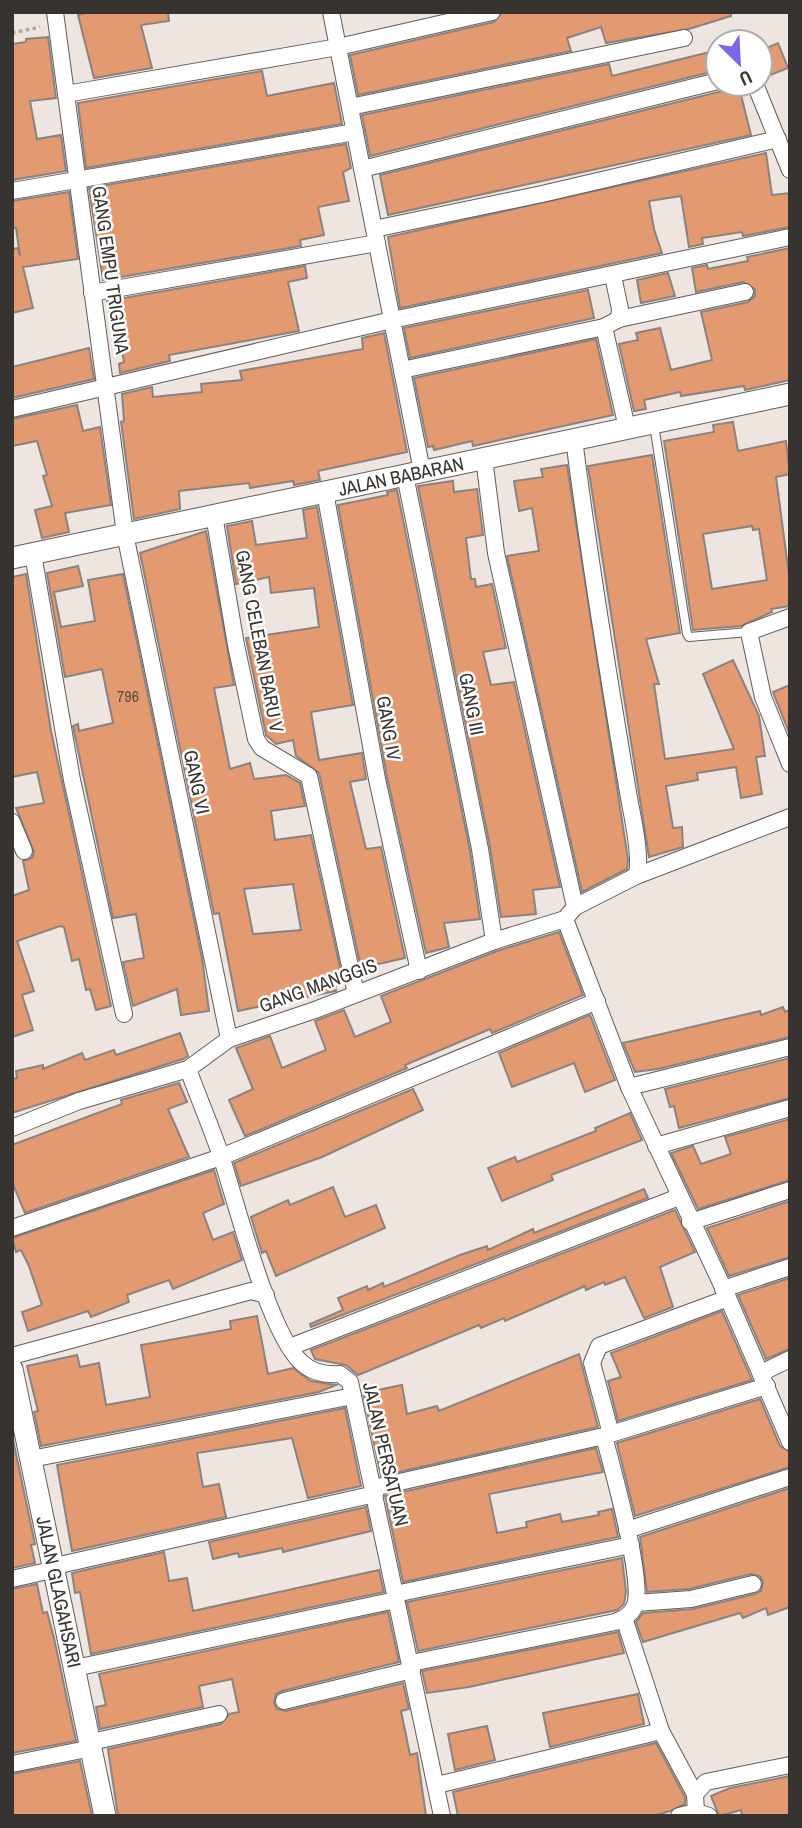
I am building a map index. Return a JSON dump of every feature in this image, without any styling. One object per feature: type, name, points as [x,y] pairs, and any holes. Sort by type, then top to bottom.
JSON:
[{"type":"street","name":"GANG III","points":[[331,12],[402,370],[413,473],[494,941]]},
{"type":"street","points":[[66,94],[338,47],[492,12]]},
{"type":"street","name":"GANG EMPU TRIGUNA","points":[[55,18],[125,534]]},
{"type":"street","points":[[350,107],[684,38]]},
{"type":"street","points":[[362,169],[704,84]]},
{"type":"street","points":[[761,98],[790,170]]},
{"type":"street","points":[[12,191],[355,132]]},
{"type":"street","points":[[92,293],[376,236],[778,139]]},
{"type":"street","points":[[12,409],[392,320],[790,237]]},
{"type":"street","points":[[612,276],[620,309],[619,319]]},
{"type":"street","points":[[402,370],[604,327],[619,319],[745,292]]},
{"type":"street","points":[[604,327],[627,428]]},
{"type":"street","name":"JALAN BABARAN","points":[[23,556],[790,394]]},
{"type":"street","points":[[574,439],[594,599],[639,867],[636,876]]},
{"type":"street","points":[[484,458],[496,553],[570,913],[597,1001],[629,1087],[726,1294],[790,1442]]},
{"type":"street","name":"GANG IV","points":[[325,492],[377,779],[419,971]]},
{"type":"street","name":"GANG CELEBAN BARU V","points":[[214,515],[236,645],[256,739],[262,748],[287,760],[309,776],[356,994]]},
{"type":"street","name":"GANG VI","points":[[125,534],[229,1039]]},
{"type":"street","points":[[23,556],[124,1014]]},
{"type":"street","points":[[790,617],[749,632],[763,697],[790,764]]},
{"type":"street","name":"GANG MANGGIS","points":[[12,1128],[79,1101],[188,1069],[229,1039],[570,913],[636,876],[790,817]]},
{"type":"street","points":[[12,822],[24,851]]},
{"type":"street","points":[[12,1228],[221,1157],[597,1001]]},
{"type":"street","points":[[629,1087],[790,1047]]},
{"type":"street","name":"JALAN PERSATUAN","points":[[188,1069],[221,1157],[266,1295],[290,1348],[309,1368],[328,1375],[346,1376],[353,1396],[442,1816]]},
{"type":"street","points":[[656,1146],[790,1108]]},
{"type":"street","points":[[691,1222],[790,1190]]},
{"type":"street","points":[[290,1348],[411,1298],[598,1230],[679,1197]]},
{"type":"street","points":[[284,1700],[412,1666],[624,1618],[636,1603],[629,1538],[592,1363],[599,1346],[790,1267]]},
{"type":"street","points":[[12,1356],[251,1291],[266,1295]]},
{"type":"street","points":[[12,1579],[608,1435],[764,1380],[790,1359]]},
{"type":"street","name":"JALAN GLAGAHSARI","points":[[12,1369],[105,1816]]},
{"type":"street","points":[[31,1459],[353,1396]]},
{"type":"street","points":[[75,1668],[395,1597],[629,1538],[790,1478]]},
{"type":"street","points":[[636,1603],[691,1599],[752,1584]]},
{"type":"street","points":[[624,1618],[661,1731],[695,1794],[702,1814],[679,1816]]},
{"type":"street","points":[[12,1764],[219,1714]]},
{"type":"street","points":[[437,1785],[661,1731]]},
{"type":"street","points":[[695,1794],[706,1782],[790,1765]]},
{"type":"lane","points":[[653,422],[687,634],[689,637],[749,632]]},
{"type":"path","points":[[12,33],[55,18]]},
{"type":"building","points":[[90,12],[168,12],[169,21],[141,25],[152,68],[94,78],[78,15]]},
{"type":"building","points":[[502,12],[731,12],[731,16],[689,29],[606,43],[601,27],[567,38],[571,51],[358,95],[350,55],[494,22]]},
{"type":"building","points":[[48,37],[56,98],[30,101],[37,139],[61,135],[66,171],[12,180],[12,44],[26,42],[26,39]]},
{"type":"building","points":[[778,43],[788,68],[774,74],[774,45]]},
{"type":"building","points":[[704,53],[704,74],[370,156],[362,115],[609,64],[612,76]]},
{"type":"building","points":[[262,71],[267,96],[334,83],[342,124],[86,168],[78,103]]},
{"type":"building","points":[[704,96],[704,98],[742,98],[751,135],[388,215],[380,175]]},
{"type":"building","points":[[346,144],[351,168],[343,172],[349,201],[318,207],[324,235],[300,240],[301,246],[103,280],[89,188]]},
{"type":"building","points":[[766,153],[772,195],[790,193],[790,227],[743,236],[742,232],[702,238],[703,244],[689,247],[681,196],[649,201],[662,253],[400,308],[388,237]]},
{"type":"building","points":[[69,192],[78,259],[23,267],[33,308],[12,313],[12,249],[18,248],[20,256],[16,228],[12,228],[12,201]]},
{"type":"building","points":[[790,248],[790,380],[745,390],[744,386],[681,396],[680,392],[644,400],[646,409],[634,411],[619,344],[638,340],[636,333],[660,328],[671,370],[712,360],[701,312],[748,302],[755,296],[755,289],[743,282],[696,292],[692,268],[707,265],[708,269],[748,261],[747,257]]},
{"type":"building","points":[[305,266],[307,278],[288,282],[299,331],[169,355],[170,361],[120,373],[119,364],[124,362],[116,321],[111,322],[107,301]]},
{"type":"building","points":[[668,273],[675,296],[641,303],[637,280]]},
{"type":"building","points":[[588,290],[594,318],[410,358],[404,328]]},
{"type":"building","points":[[384,333],[407,452],[318,471],[320,480],[294,485],[293,481],[250,488],[249,483],[179,491],[180,509],[134,519],[121,422],[124,421],[122,394],[152,387],[153,397],[202,392],[201,384],[242,380],[240,371],[363,349],[362,338]]},
{"type":"building","points":[[596,339],[613,415],[473,446],[472,441],[434,450],[433,446],[428,447],[414,378]]},
{"type":"building","points":[[89,348],[94,379],[12,398],[12,367]]},
{"type":"building","points":[[77,405],[83,431],[100,427],[111,505],[65,513],[69,532],[42,538],[35,510],[52,506],[43,476],[47,475],[37,441],[12,446],[12,419]]},
{"type":"building","points":[[733,422],[738,451],[786,441],[790,474],[776,477],[790,582],[790,606],[771,609],[772,612],[741,626],[693,630],[664,441],[714,432],[713,425]],"holes":[[[752,526],[753,530],[759,529],[767,580],[712,589],[703,534]]]},
{"type":"building","points":[[652,455],[680,633],[646,639],[659,684],[654,684],[665,759],[734,749],[703,674],[733,660],[759,716],[765,756],[756,757],[762,794],[741,798],[736,767],[697,773],[698,780],[666,786],[673,828],[682,827],[683,847],[649,857],[588,466]]},
{"type":"building","points":[[567,465],[628,859],[627,869],[582,892],[507,556],[539,551],[532,508],[519,511],[514,481],[543,477],[541,469]]},
{"type":"building","points":[[453,481],[454,492],[477,489],[483,535],[466,538],[471,579],[475,579],[476,587],[492,584],[506,648],[483,652],[491,685],[514,682],[560,887],[533,890],[536,914],[501,917],[490,847],[418,486]]},
{"type":"building","points":[[397,490],[470,851],[480,919],[444,923],[449,947],[426,953],[387,777],[338,505],[388,495],[387,492]]},
{"type":"building","points":[[317,507],[353,705],[311,712],[319,760],[362,753],[366,779],[350,782],[366,849],[381,847],[405,958],[361,968],[319,773],[296,756],[293,740],[276,744],[266,735],[246,638],[319,627],[314,588],[271,593],[269,577],[236,584],[227,526],[252,521],[256,545],[307,538],[303,510]]},
{"type":"building","points":[[206,531],[234,685],[214,688],[230,769],[250,763],[254,779],[286,775],[300,783],[305,806],[271,811],[275,840],[311,835],[341,972],[338,973],[341,985],[335,986],[336,991],[238,1011],[219,913],[214,914],[140,553]],"holes":[[[293,884],[301,930],[253,934],[244,889]]]},
{"type":"building","points":[[78,566],[83,586],[54,592],[61,627],[95,621],[88,580],[123,574],[202,958],[209,1011],[181,1015],[177,989],[133,1006],[123,962],[144,958],[136,914],[113,918],[73,726],[78,724],[79,731],[113,723],[102,669],[65,677],[47,573]]},
{"type":"building","points":[[26,574],[51,731],[111,1006],[96,1010],[90,989],[86,990],[79,959],[72,961],[64,927],[60,926],[17,941],[34,991],[22,995],[33,1030],[12,1037],[12,896],[29,890],[23,861],[32,858],[34,852],[16,808],[44,803],[37,772],[12,777],[12,577]]},
{"type":"building","points":[[790,685],[790,735],[773,692]]},
{"type":"building","points":[[559,932],[583,995],[492,1033],[490,1029],[405,1065],[407,1068],[245,1136],[229,1100],[253,1089],[236,1048],[270,1036],[282,1068],[326,1050],[315,1021],[344,1010],[355,1037],[391,1022],[381,996],[497,951]]},
{"type":"building","points":[[783,1007],[785,1012],[790,1010],[790,1037],[658,1069],[635,1072],[623,1043],[760,1011],[761,1015]]},
{"type":"building","points":[[590,1015],[615,1080],[585,1092],[574,1063],[512,1087],[499,1053]]},
{"type":"building","points":[[180,1033],[188,1056],[183,1059],[12,1113],[12,1079],[17,1078],[16,1071],[43,1065],[43,1069],[82,1053],[85,1060],[114,1050],[116,1055]]},
{"type":"building","points":[[790,1058],[790,1098],[679,1128],[674,1106],[670,1107],[665,1089]]},
{"type":"building","points":[[179,1083],[187,1102],[168,1109],[189,1157],[25,1213],[12,1182],[12,1145],[122,1104],[121,1100]]},
{"type":"building","points":[[413,1089],[423,1110],[322,1157],[241,1186],[234,1163]]},
{"type":"building","points":[[630,1113],[642,1140],[551,1175],[553,1180],[502,1201],[488,1168],[515,1157],[517,1162],[596,1131],[595,1128]]},
{"type":"building","points":[[790,1119],[790,1180],[698,1209],[671,1153],[693,1146],[701,1164],[731,1154],[725,1137]]},
{"type":"building","points":[[214,1170],[224,1204],[203,1213],[213,1240],[233,1232],[242,1260],[173,1289],[169,1280],[127,1295],[129,1302],[91,1317],[88,1311],[28,1331],[22,1312],[42,1305],[29,1266],[21,1250],[16,1252],[12,1238]]},
{"type":"building","points":[[333,1187],[345,1217],[376,1205],[385,1228],[276,1276],[266,1251],[262,1253],[251,1217],[288,1200],[290,1205]]},
{"type":"building","points":[[644,1189],[648,1198],[311,1327],[310,1324],[343,1310],[338,1298],[367,1286],[368,1290],[383,1283],[384,1287],[487,1246],[488,1250],[533,1229],[534,1233]]},
{"type":"building","points":[[790,1201],[790,1257],[729,1276],[707,1228]]},
{"type":"building","points":[[675,1210],[695,1252],[660,1267],[673,1307],[644,1318],[625,1277],[586,1290],[585,1286],[505,1321],[504,1318],[481,1328],[479,1325],[358,1375],[346,1365],[315,1359],[311,1350]]},
{"type":"building","points":[[790,1278],[790,1349],[766,1359],[738,1295]]},
{"type":"building","points":[[722,1311],[752,1380],[618,1421],[608,1381],[621,1377],[611,1353]]},
{"type":"building","points":[[257,1316],[268,1374],[293,1368],[311,1381],[336,1385],[319,1392],[41,1446],[34,1412],[38,1411],[27,1366],[77,1355],[80,1367],[99,1363],[106,1405],[150,1397],[141,1345],[231,1329],[230,1321]]},
{"type":"building","points":[[579,1354],[598,1427],[381,1476],[363,1393],[402,1385],[407,1414],[437,1406],[439,1411]]},
{"type":"building","points":[[760,1399],[780,1446],[790,1452],[790,1467],[635,1516],[617,1443]]},
{"type":"building","points":[[345,1408],[361,1486],[308,1498],[292,1438],[197,1453],[203,1487],[219,1484],[226,1517],[72,1551],[57,1465]]},
{"type":"building","points":[[12,1435],[35,1544],[31,1545],[35,1563],[12,1568]]},
{"type":"building","points":[[596,1448],[603,1472],[489,1494],[497,1533],[527,1527],[526,1522],[560,1514],[562,1522],[599,1515],[598,1512],[612,1509],[618,1537],[403,1582],[385,1496]]},
{"type":"building","points":[[790,1488],[790,1607],[768,1615],[766,1608],[743,1618],[740,1613],[643,1642],[636,1622],[643,1613],[693,1609],[755,1594],[761,1591],[763,1582],[760,1576],[751,1574],[689,1589],[647,1592],[640,1537]]},
{"type":"building","points":[[366,1507],[371,1531],[283,1552],[282,1548],[239,1557],[238,1553],[213,1559],[209,1542]]},
{"type":"building","points":[[164,1552],[169,1581],[187,1578],[193,1611],[379,1570],[384,1592],[91,1654],[80,1592],[75,1593],[72,1573]]},
{"type":"building","points":[[622,1558],[626,1591],[624,1604],[617,1610],[418,1651],[407,1602]]},
{"type":"building","points":[[37,1584],[43,1613],[47,1612],[54,1638],[76,1741],[12,1753],[12,1589]]},
{"type":"building","points":[[388,1612],[399,1662],[282,1691],[276,1694],[274,1703],[277,1709],[286,1711],[403,1683],[409,1709],[401,1711],[410,1755],[417,1753],[426,1816],[118,1816],[108,1749],[221,1724],[229,1714],[239,1712],[232,1679],[199,1686],[203,1707],[100,1729],[96,1707],[106,1705],[99,1674]]},
{"type":"building","points":[[618,1632],[624,1653],[469,1687],[427,1693],[422,1671]]},
{"type":"building","points":[[638,1694],[644,1724],[550,1747],[543,1713]]},
{"type":"building","points":[[487,1726],[495,1760],[455,1770],[448,1734]]},
{"type":"building","points":[[656,1743],[685,1797],[685,1804],[670,1811],[653,1816],[458,1816],[453,1792]]},
{"type":"building","points":[[80,1761],[92,1816],[12,1816],[12,1774]]},
{"type":"building","points":[[790,1776],[790,1816],[742,1816],[741,1810],[719,1816],[711,1796],[730,1788]]}]
